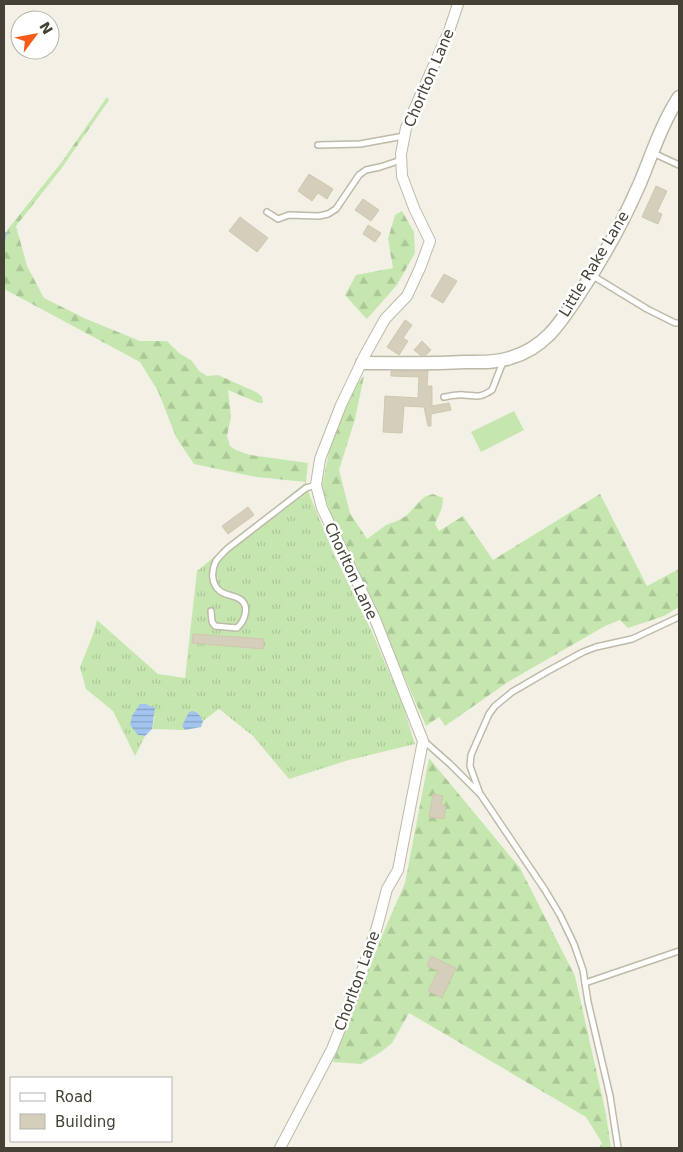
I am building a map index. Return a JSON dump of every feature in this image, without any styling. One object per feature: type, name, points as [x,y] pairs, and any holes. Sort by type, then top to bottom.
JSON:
[{"type":"street","name":"Chorlton Lane","points":[[280,1148],[332,1049],[357,986],[388,889],[398,870],[424,741],[374,619],[322,508],[316,485],[320,459],[341,404],[385,320],[407,296],[430,241],[414,208],[402,176],[401,154],[406,128],[449,31],[458,4]]},
{"type":"street","name":"Little Rake Lane","points":[[362,363],[486,362],[504,359],[529,351],[545,340],[564,317],[622,223],[652,153],[677,104]]},
{"type":"lane","points":[[318,145],[360,144],[405,136]]},
{"type":"lane","points":[[652,153],[679,165]]},
{"type":"lane","points":[[266,212],[278,219],[289,215],[319,216],[328,214],[336,209],[359,175],[366,170],[401,160]]},
{"type":"lane","points":[[591,275],[647,309],[675,324],[679,323]]},
{"type":"lane","points":[[444,397],[463,394],[472,397],[481,396],[492,390],[504,359]]},
{"type":"lane","points":[[210,611],[212,622],[215,626],[237,628],[242,624],[246,609],[240,598],[229,596],[215,586],[213,579],[217,561],[227,549],[306,488],[316,485]]},
{"type":"lane","points":[[481,795],[470,766],[472,755],[489,714],[499,702],[512,692],[583,652],[632,639],[679,617]]},
{"type":"lane","points":[[424,741],[481,795],[545,890],[574,944],[583,970],[588,1002],[610,1096],[618,1148]]},
{"type":"lane","points":[[585,983],[679,950]]},
{"type":"green space","points":[[107,97],[109,100],[61,169],[16,226],[27,266],[44,298],[84,318],[140,341],[167,341],[179,353],[192,361],[199,371],[207,376],[218,375],[258,393],[262,397],[263,403],[228,390],[231,417],[227,436],[230,446],[250,455],[308,463],[306,482],[256,477],[194,464],[176,437],[158,391],[140,362],[4,289],[4,242],[8,229],[61,163]]},
{"type":"green space","points":[[402,211],[414,232],[415,253],[397,285],[367,319],[345,295],[356,275],[393,268],[388,239],[395,215]]},
{"type":"green space","points":[[364,376],[355,419],[339,470],[350,513],[367,539],[386,525],[406,516],[424,497],[433,494],[443,498],[442,509],[435,524],[439,531],[463,516],[493,560],[600,494],[647,586],[679,569],[679,607],[664,616],[628,628],[620,620],[605,626],[508,682],[445,726],[439,717],[426,726],[330,512],[322,486],[329,452],[341,417],[356,384]]},
{"type":"green space","points":[[514,411],[524,430],[481,452],[471,432]]},
{"type":"green space","points":[[306,482],[334,554],[372,632],[402,703],[415,744],[349,760],[289,779],[253,736],[219,709],[203,721],[198,713],[182,726],[185,730],[152,729],[155,715],[138,735],[145,736],[135,756],[113,711],[86,689],[80,667],[97,620],[158,674],[185,678],[197,571]]},
{"type":"green space","points":[[429,758],[520,868],[575,976],[606,1114],[611,1148],[599,1148],[602,1143],[586,1117],[409,1013],[392,1043],[381,1052],[361,1064],[333,1062],[381,938],[405,883]]},
{"type":"water","points":[[140,704],[146,704],[155,708],[152,729],[145,736],[138,735],[130,725],[132,716]]},
{"type":"water","points":[[189,712],[198,713],[203,721],[201,727],[185,730],[182,726]]},
{"type":"building","points":[[309,174],[333,189],[327,199],[318,193],[312,201],[298,191]]},
{"type":"building","points":[[656,186],[667,191],[657,212],[662,214],[658,224],[642,217]]},
{"type":"building","points":[[363,199],[379,210],[371,221],[355,210]]},
{"type":"building","points":[[240,217],[268,238],[257,252],[229,231]]},
{"type":"building","points":[[368,225],[381,233],[375,242],[363,234]]},
{"type":"building","points":[[444,274],[457,281],[443,303],[431,296]]},
{"type":"building","points":[[405,320],[412,325],[403,338],[408,341],[399,355],[387,347]]},
{"type":"building","points":[[422,341],[431,350],[426,355],[420,355],[414,350]]},
{"type":"building","points":[[391,371],[428,371],[427,386],[432,386],[432,406],[449,403],[451,410],[431,414],[431,426],[428,426],[424,407],[404,406],[402,433],[383,432],[385,396],[418,398],[419,377],[391,376]]},
{"type":"building","points":[[248,507],[254,515],[228,534],[222,526]]},
{"type":"building","points":[[193,634],[264,639],[263,649],[192,643]]},
{"type":"building","points":[[433,794],[443,796],[441,805],[446,806],[444,819],[429,817]]},
{"type":"building","points":[[431,956],[456,968],[442,998],[428,991],[438,971],[427,966]]},
{"type":"waterway","points":[[4,240],[6,233]]}]
